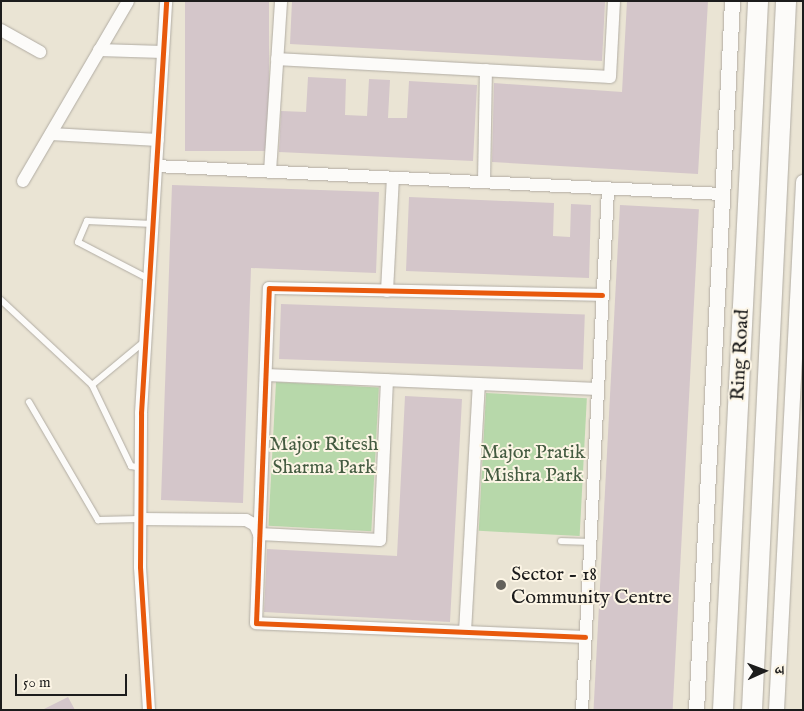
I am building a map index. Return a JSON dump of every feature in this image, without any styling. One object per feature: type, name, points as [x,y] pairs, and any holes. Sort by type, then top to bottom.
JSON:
[{"type":"highway","name":"Ring Road","points":[[723,710],[758,1]]},
{"type":"highway","name":"Ring Road","points":[[752,710],[786,1]]},
{"type":"street","points":[[23,182],[128,1]]},
{"type":"street","points":[[149,710],[140,519],[141,468],[149,279],[166,1]]},
{"type":"street","points":[[270,172],[280,1]]},
{"type":"street","points":[[277,59],[610,77],[614,1]]},
{"type":"street","points":[[696,710],[732,1]]},
{"type":"street","points":[[1,30],[40,52]]},
{"type":"street","points":[[99,50],[163,52]]},
{"type":"street","points":[[484,182],[486,70]]},
{"type":"street","points":[[51,134],[158,140]]},
{"type":"street","points":[[156,166],[722,194]]},
{"type":"street","points":[[387,291],[394,178]]},
{"type":"street","points":[[776,710],[800,314],[803,182]]},
{"type":"street","points":[[582,710],[608,189]]},
{"type":"street","points":[[585,637],[256,623],[269,288],[602,295]]},
{"type":"street","points":[[266,375],[598,389]]},
{"type":"street","points":[[259,534],[380,540],[387,380]]},
{"type":"street","points":[[466,632],[479,384]]},
{"type":"street","points":[[140,519],[246,520],[255,525],[259,534]]},
{"type":"lane","points":[[149,279],[78,242],[87,221],[153,224]]},
{"type":"lane","points":[[1,300],[92,385],[130,466],[141,468]]},
{"type":"lane","points":[[92,385],[146,340]]},
{"type":"lane","points":[[29,402],[98,520],[140,519]]},
{"type":"lane","points":[[561,541],[590,542]]},
{"type":"green space","name":"Major Ritesh Sharma Park","points":[[276,382],[379,387],[371,531],[268,526]]},
{"type":"green space","name":"Major Pratik Mishra Park","points":[[486,393],[587,398],[580,536],[479,531]]},
{"type":"building","points":[[185,1],[269,1],[269,151],[185,151]]},
{"type":"building","points":[[292,1],[605,2],[602,61],[290,44]]},
{"type":"building","points":[[627,1],[708,1],[698,174],[492,162],[494,83],[622,92]]},
{"type":"building","points":[[308,77],[346,79],[345,115],[367,116],[369,79],[390,80],[388,118],[407,118],[409,81],[477,85],[473,161],[279,152],[281,111],[306,112]]},
{"type":"building","points":[[172,185],[379,192],[376,273],[251,268],[243,503],[161,500]]},
{"type":"building","points":[[409,197],[554,203],[553,236],[570,237],[571,204],[591,205],[589,278],[406,271]]},
{"type":"building","points":[[620,205],[699,209],[673,710],[594,710]]},
{"type":"building","points":[[281,304],[585,315],[583,370],[279,359]]},
{"type":"building","points":[[405,396],[462,399],[450,622],[264,612],[267,549],[397,556]]},
{"type":"building","points":[[68,697],[75,710],[42,710]]},
{"type":"cycle path","points":[[149,710],[140,567],[141,413],[166,1]]},
{"type":"cycle path","points":[[585,637],[256,623],[269,288],[602,295]]},
{"type":"place","name":"Sector - 18 Community Centre","points":[[501,585]]}]
